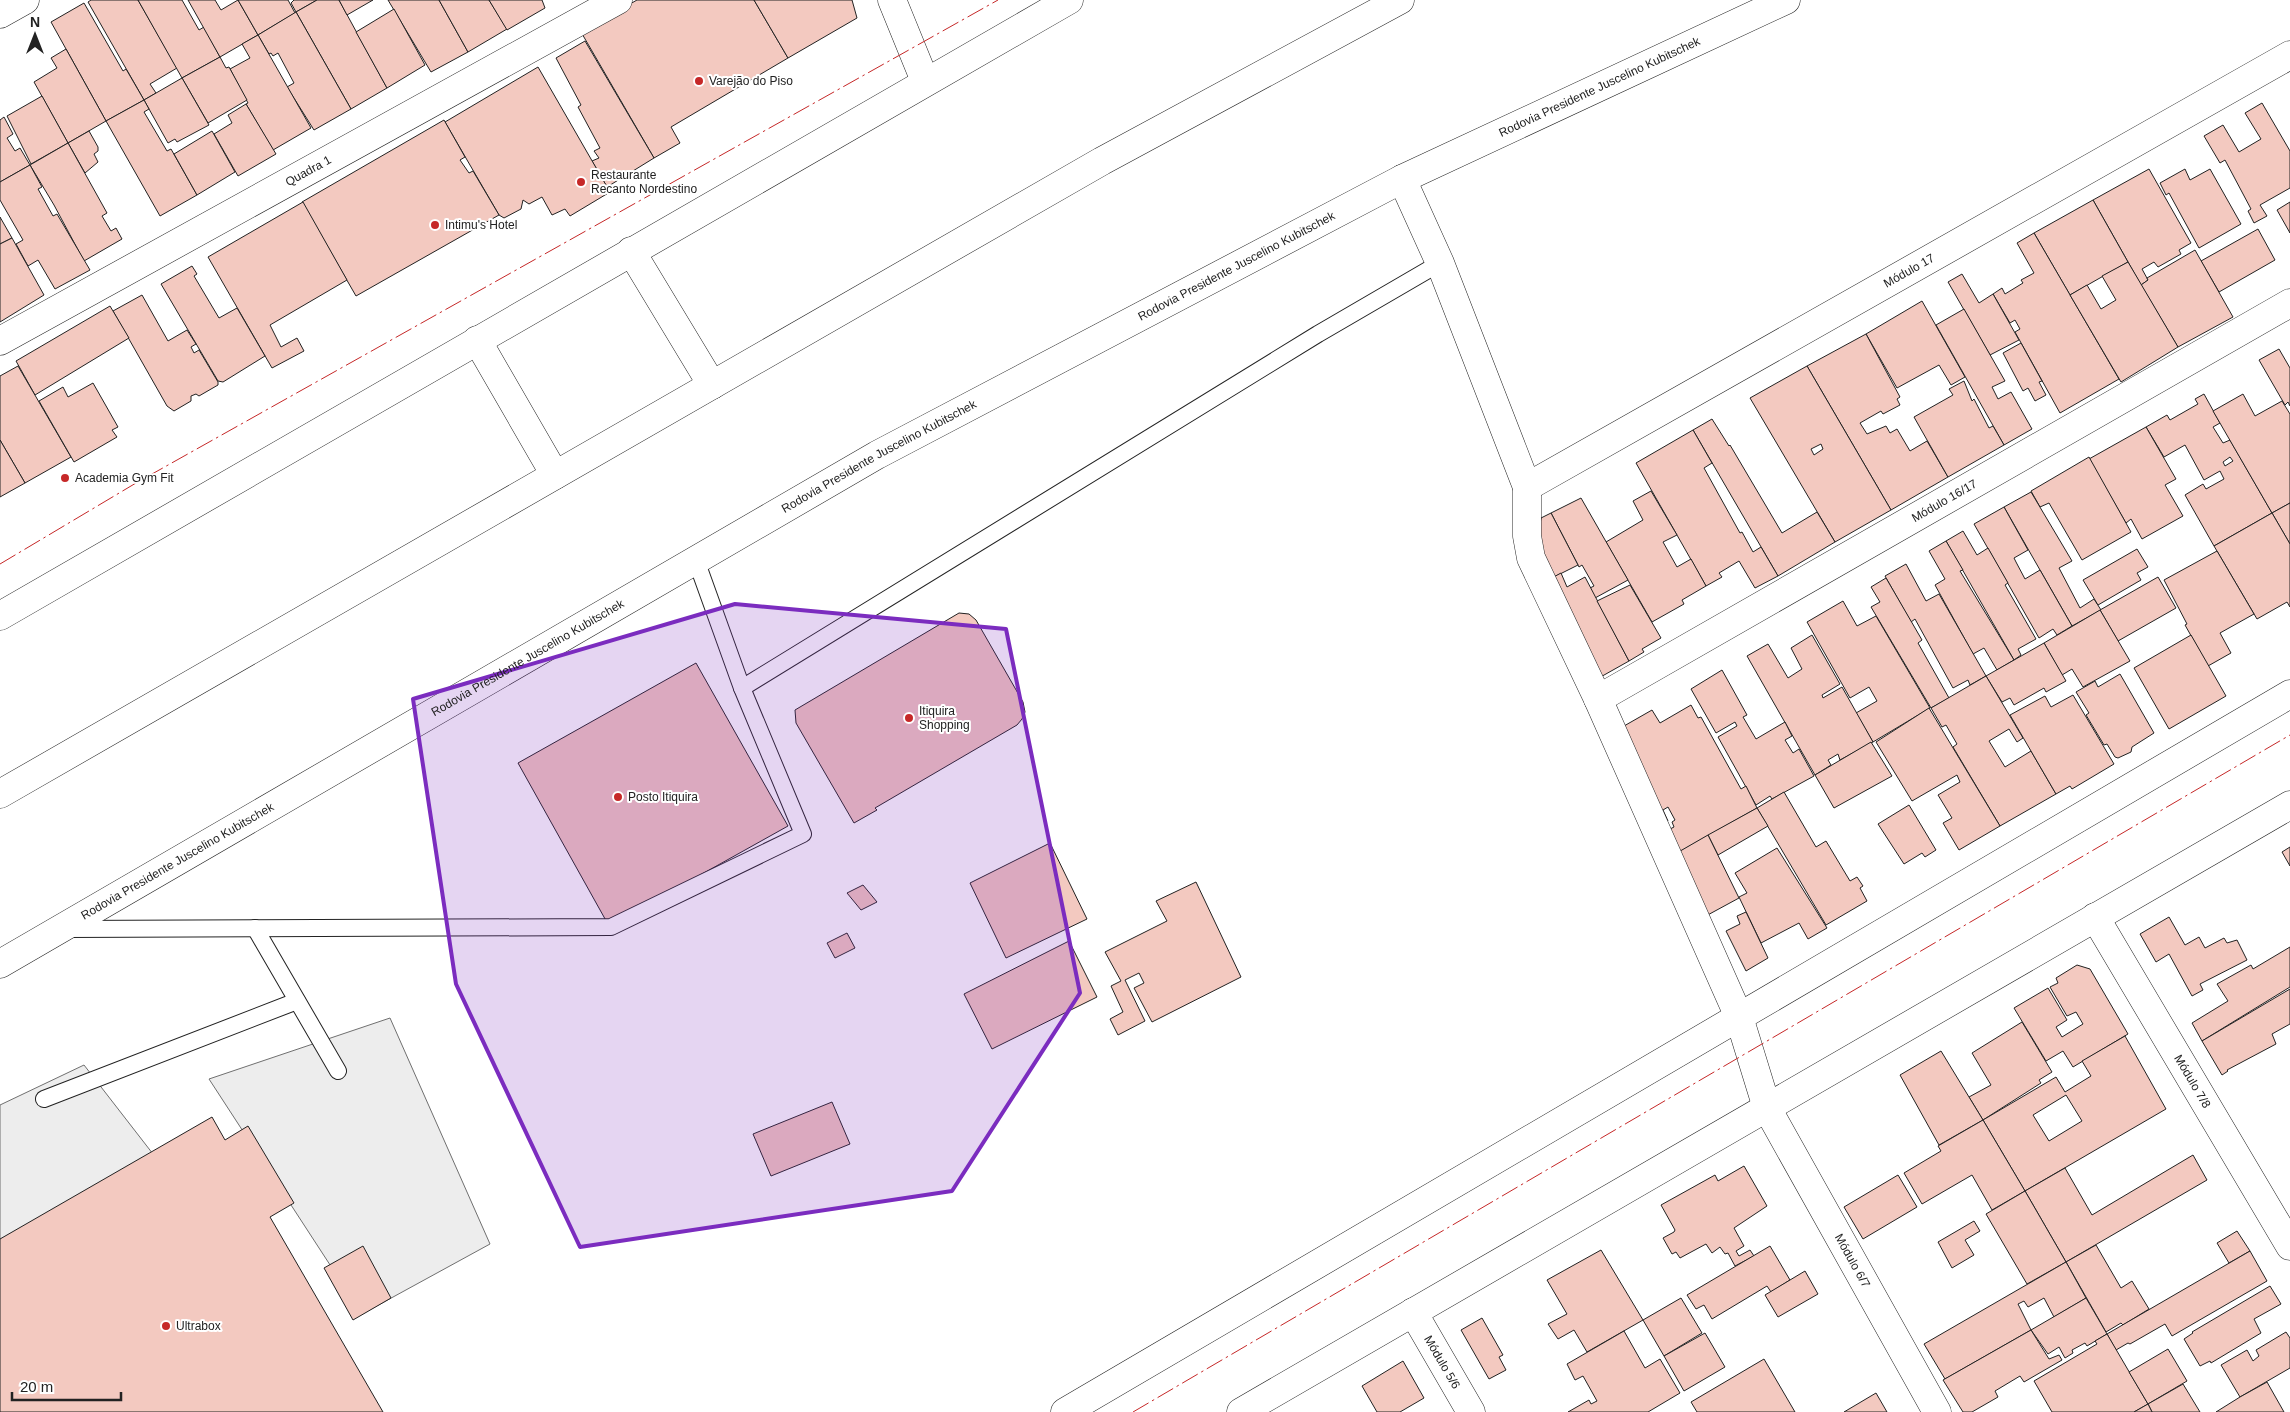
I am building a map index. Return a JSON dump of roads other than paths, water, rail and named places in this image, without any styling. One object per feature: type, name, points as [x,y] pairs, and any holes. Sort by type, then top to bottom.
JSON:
[{"type":"main road","points":[[0,14],[25,0]]},
{"type":"main road","name":"Quadra 1","points":[[0,341],[618,0]]},
{"type":"main road","points":[[892,0],[925,81]]},
{"type":"main road","points":[[0,616],[925,81],[1069,0]]},
{"type":"main road","points":[[0,794],[1102,161],[1400,0]]},
{"type":"main road","name":"Rodovia Presidente Juscelino Kubitschek","points":[[0,964],[877,455],[1402,179],[1775,3]]},
{"type":"main road","name":"Módulo 17","points":[[1527,487],[2290,54]]},
{"type":"main road","points":[[1402,179],[1440,264],[1527,487]]},
{"type":"main road","points":[[631,251],[712,385]]},
{"type":"main road","name":"Módulo 16/17","points":[[1598,699],[2290,304]]},
{"type":"main road","points":[[477,340],[555,475]]},
{"type":"main road","name":"Módulo 6/7","points":[[1527,487],[1527,536],[1531,558],[1598,699],[1739,1017],[1767,1108],[1937,1412]]},
{"type":"main road","points":[[1065,1412],[2290,694]]},
{"type":"main road","points":[[1241,1412],[2290,805]]},
{"type":"main road","name":"Módulo 7/8","points":[[2095,917],[2290,1246]]},
{"type":"main road","name":"Módulo 5/6","points":[[1413,1312],[1470,1412]]},
{"type":"lane","points":[[742,688],[1318,334],[1440,264]]},
{"type":"lane","points":[[59,930],[612,927],[803,834],[742,688],[696,560]]},
{"type":"lane","points":[[255,928],[338,1071]]},
{"type":"lane","points":[[44,1099],[297,1001]]},
{"type":"place","name":"Varejão do Piso","points":[[699,81]]},
{"type":"place","name":"Restaurante Recanto Nordestino","points":[[581,182]]},
{"type":"place","name":"Intimu's Hotel","points":[[435,225]]},
{"type":"place","name":"Academia Gym Fit","points":[[65,478]]},
{"type":"place","name":"Itiquira Shopping","points":[[909,718]]},
{"type":"place","name":"Posto Itiquira","points":[[618,797]]},
{"type":"place","name":"Ultrabox","points":[[166,1326]]}]
